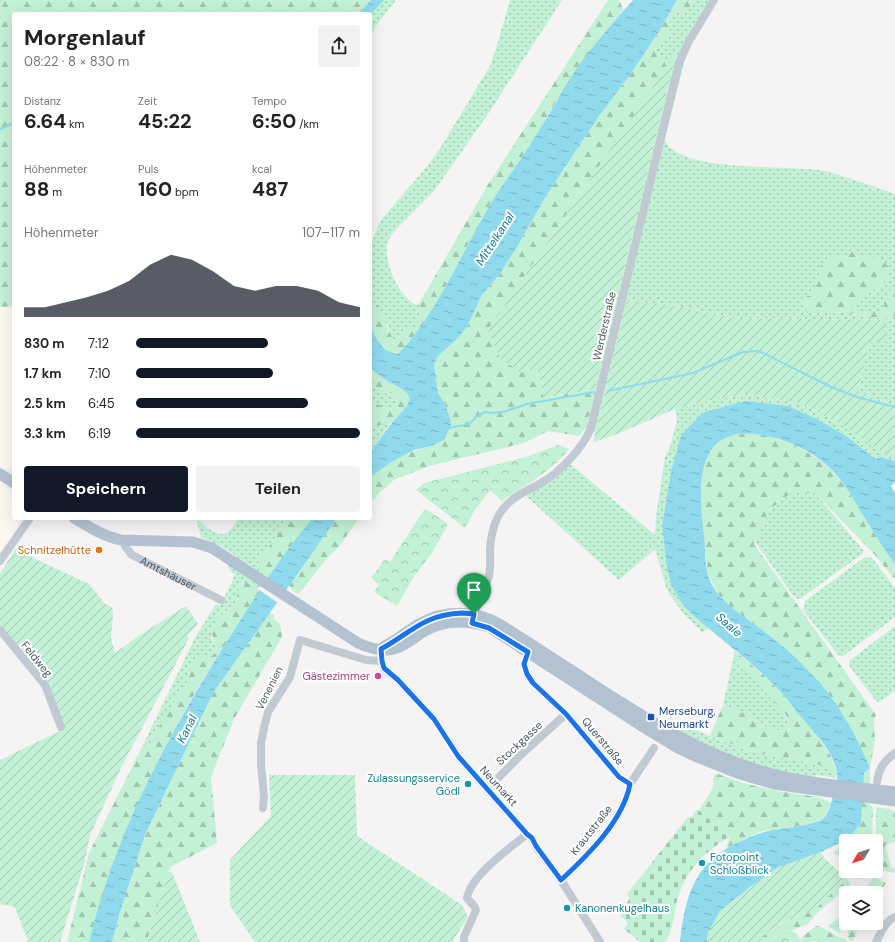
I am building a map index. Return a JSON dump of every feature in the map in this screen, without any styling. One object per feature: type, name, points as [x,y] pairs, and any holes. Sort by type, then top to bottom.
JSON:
[{"type":"main road","points":[[0,474],[12,481]]},
{"type":"main road","name":"Amtshäuser","points":[[77,520],[103,535],[125,540],[193,542],[212,548],[358,643],[373,649],[381,649]]},
{"type":"main road","points":[[381,649],[429,619],[450,614],[473,619],[489,618],[630,708],[692,745],[720,757],[759,770],[819,787]]},
{"type":"main road","points":[[473,619],[528,652],[640,725],[678,748],[697,757],[753,778],[774,784],[819,787],[891,796]]},
{"type":"street","name":"Werderstraße","points":[[473,619],[489,576],[492,538],[497,519],[502,510],[519,494],[550,478],[585,442],[589,433],[679,63],[688,43],[714,0]]},
{"type":"street","points":[[0,561],[28,520]]},
{"type":"street","name":"Amtshäuser","points":[[125,540],[125,546],[132,555],[221,600]]},
{"type":"street","name":"Feldweg","points":[[0,630],[44,685],[60,727]]},
{"type":"street","name":"Venenien","points":[[263,808],[264,797],[261,743],[264,728],[268,712],[290,677],[300,640],[362,659],[382,661]]},
{"type":"street","points":[[381,649],[382,661]]},
{"type":"street","name":"Querstraße","points":[[528,652],[524,664],[527,674],[533,683],[566,714],[619,777],[630,784]]},
{"type":"street","name":"Neumarkt","points":[[382,661],[384,668],[398,680],[434,719],[458,756],[532,838],[536,846],[561,880],[600,942]]},
{"type":"street","name":"Stockgasse","points":[[487,789],[525,751],[566,714]]},
{"type":"street","name":"Krautstraße","points":[[561,880],[585,858],[617,817],[630,784],[654,748]]},
{"type":"street","points":[[877,782],[880,767],[895,753]]},
{"type":"street","points":[[464,942],[464,937],[476,910],[467,898],[472,886],[486,869],[527,834]]},
{"type":"street","points":[[876,942],[893,918]]},
{"type":"shaded area","points":[[12,306],[12,471],[0,465],[0,307]]},
{"type":"shaded area","points":[[0,483],[12,492],[12,520],[21,520],[0,552]]},
{"type":"green space","points":[[0,0],[367,0],[356,12],[12,12],[12,306],[0,307]]},
{"type":"green space","points":[[367,0],[396,0],[372,33],[372,12],[356,12]]},
{"type":"green space","points":[[510,0],[562,0],[488,114],[434,191],[391,235],[387,244],[390,269],[399,288],[405,296],[411,302],[418,305],[419,304],[421,317],[415,328],[401,335],[401,341],[395,341],[390,336],[388,326],[375,303],[372,302],[372,241],[381,220],[424,170],[439,150],[490,66]]},
{"type":"green space","points":[[608,0],[619,0],[623,9],[621,13],[603,34],[556,101],[536,136],[485,212],[426,322],[398,354],[390,353],[381,345],[372,328],[372,302],[380,308],[391,336],[395,341],[401,341],[401,335],[404,330],[410,327],[415,328],[421,317],[419,304],[487,186]]},
{"type":"green space","points":[[677,0],[697,0],[688,10],[675,11],[670,20],[670,33],[663,42],[656,44],[654,49],[662,57],[666,68],[488,330],[537,368],[544,398],[595,389],[586,427],[579,436],[548,431],[524,443],[433,465],[395,479],[379,493],[372,502],[372,476],[399,458],[414,451],[431,446],[450,418],[445,404],[438,393],[434,365],[438,356],[457,339],[467,327],[482,295],[500,274],[546,196],[599,116],[630,75],[660,30]]},
{"type":"green space","points":[[697,0],[715,0],[698,28],[686,55],[665,139],[673,150],[690,158],[712,163],[737,166],[810,169],[828,172],[895,194],[895,286],[883,298],[883,311],[858,311],[854,306],[859,297],[874,290],[852,252],[842,257],[829,258],[817,283],[808,312],[849,313],[877,318],[895,316],[895,406],[858,391],[870,341],[887,320],[735,318],[672,305],[628,300],[595,432],[586,427],[675,58],[673,57],[666,68],[665,62],[654,49],[655,44],[670,33],[670,20],[675,11],[688,10]]},
{"type":"green space","points":[[673,57],[675,58],[595,389],[544,398],[537,368],[521,372],[500,359],[488,330]]},
{"type":"green space","points":[[852,252],[882,260],[891,269],[887,281],[874,290],[859,297],[854,306],[858,311],[882,311],[884,306],[883,298],[895,286],[895,316],[877,318],[849,313],[807,312],[804,302],[807,296],[812,296],[817,283],[821,264],[829,258],[842,257]]},
{"type":"green space","points":[[627,300],[672,305],[735,318],[887,320],[886,342],[870,341],[858,391],[895,406],[895,456],[885,453],[872,446],[843,426],[803,404],[746,394],[675,409],[615,435],[593,442]]},
{"type":"green space","points":[[372,371],[387,381],[403,388],[410,396],[407,406],[391,423],[387,425],[375,425],[373,423],[372,404],[393,408],[396,403],[395,397],[390,393],[377,390],[372,378]]},
{"type":"green space","points":[[372,378],[383,391],[395,397],[396,403],[393,408],[373,404]]},
{"type":"green space","points":[[746,394],[803,404],[843,426],[872,446],[885,453],[895,456],[895,461],[881,457],[875,459],[849,438],[819,420],[671,471],[662,526],[667,568],[671,585],[683,605],[709,629],[705,630],[703,633],[682,612],[667,590],[655,549],[619,580],[526,496],[569,463],[655,535],[656,517],[665,457],[670,447],[677,421],[675,409]]},
{"type":"green space","points":[[372,418],[387,425],[391,423],[372,450]]},
{"type":"green space","points":[[752,433],[775,437],[793,444],[814,456],[830,468],[845,486],[895,564],[895,580],[875,555],[815,493],[791,493],[770,509],[754,544],[876,715],[874,720],[875,742],[870,768],[847,721],[825,689],[779,644],[730,607],[719,595],[708,575],[700,509],[702,472],[705,461],[718,442],[725,437],[736,434]]},
{"type":"green space","points":[[558,445],[569,449],[540,476],[502,501],[490,490],[475,510],[465,528],[416,490],[423,484],[432,481],[529,456]]},
{"type":"green space","points":[[791,493],[815,493],[864,551],[800,599],[795,598],[755,542],[770,509]]},
{"type":"green space","points":[[426,509],[448,524],[432,553],[413,578],[397,606],[374,592],[379,585],[371,578],[385,559],[390,562]]},
{"type":"green space","points":[[197,520],[207,528],[220,534],[229,531],[238,520],[288,520],[257,565],[263,571],[271,574],[259,592],[257,587],[237,595],[238,602],[235,606],[224,612],[211,637],[217,648],[215,652],[190,669],[189,678],[185,686],[175,698],[173,706],[150,744],[141,749],[196,636],[216,604],[220,606],[235,574],[231,572],[228,566],[235,555],[201,537]]},
{"type":"green space","points":[[288,520],[312,520],[271,574],[261,570],[257,565]]},
{"type":"green space","points":[[336,520],[358,520],[339,547],[328,557],[299,594],[294,592],[289,585]]},
{"type":"green space","points":[[16,548],[25,554],[89,584],[105,604],[112,607],[113,615],[111,638],[115,653],[186,606],[198,624],[187,636],[189,638],[120,770],[90,835],[85,861],[60,942],[28,942],[15,907],[0,904],[0,760],[66,728],[62,723],[48,686],[0,626],[0,574]]},
{"type":"green space","points":[[865,557],[872,558],[895,588],[895,617],[843,656],[839,656],[803,610],[805,601]]},
{"type":"green space","points":[[245,583],[254,585],[259,592],[193,696],[153,771],[118,854],[99,906],[89,942],[67,942],[89,853],[141,749],[150,744],[168,710],[173,706],[175,697],[187,681],[192,663],[201,655],[209,658],[214,654],[217,648],[214,642],[212,628],[220,616],[237,604],[239,586]]},
{"type":"green space","points":[[269,613],[275,615],[273,618],[280,624],[282,637],[234,719],[211,777],[217,843],[172,866],[168,872],[147,942],[112,942],[145,835],[213,693]]},
{"type":"green space","points":[[895,626],[895,691],[881,701],[877,702],[850,667],[849,661]]},
{"type":"green space","points":[[734,650],[767,678],[791,702],[817,735],[832,758],[837,774],[834,775],[825,766],[754,752],[710,736],[723,705],[746,714],[772,730],[785,730],[790,728],[788,717],[760,686],[733,660]]},
{"type":"green space","points":[[733,660],[760,686],[788,717],[790,728],[785,730],[772,730],[746,714],[723,705]]},
{"type":"green space","points":[[688,722],[696,730],[754,752],[825,766],[834,775],[837,774],[836,778],[816,775],[813,778],[768,770],[679,734]]},
{"type":"green space","points":[[870,768],[870,805],[873,808],[872,834],[852,834],[861,824],[864,773]]},
{"type":"green space","points":[[718,774],[743,783],[777,791],[818,797],[832,803],[823,819],[814,823],[762,831],[726,848],[730,837],[699,811],[713,787],[714,775]]},
{"type":"green space","points":[[269,775],[355,775],[357,836],[462,905],[468,917],[452,942],[255,942],[230,906],[230,860],[271,816]]},
{"type":"green space","points":[[876,807],[889,809],[895,812],[895,842],[885,845],[891,868],[895,868],[895,873],[883,871],[883,834],[876,834]]},
{"type":"green space","points":[[697,809],[730,837],[702,857],[688,874],[679,895],[671,929],[665,942],[640,942],[624,929],[628,923],[620,915],[630,898],[627,894],[688,817],[692,817]]},
{"type":"green space","points":[[839,848],[839,856],[834,853]]},
{"type":"green space","points":[[821,852],[824,858],[839,872],[839,878],[847,879],[815,909],[782,923],[762,936],[761,942],[707,942],[708,933],[720,911],[777,868]]},
{"type":"green space","points":[[168,872],[172,872],[200,942],[147,942]]},
{"type":"green space","points":[[873,878],[886,883],[883,888],[883,886],[868,886]]},
{"type":"green space","points":[[847,879],[851,884],[849,886],[840,886]]},
{"type":"green space","points":[[839,886],[839,894],[816,914],[808,924],[790,931],[786,930],[766,942],[761,942],[762,936],[783,923],[815,909]]},
{"type":"green space","points":[[839,917],[839,930],[841,930],[839,933],[828,926]]},
{"type":"green space","points":[[816,926],[848,942],[800,941],[802,937]]},
{"type":"green space","points":[[786,930],[796,933],[801,942],[766,942]]},
{"type":"green space","points":[[848,930],[857,930],[853,941],[848,939]]},
{"type":"water","points":[[371,0],[384,0],[372,13],[361,12]]},
{"type":"water","name":"Mittelkanal","points":[[633,0],[677,0],[660,30],[630,75],[599,116],[546,196],[500,274],[482,295],[467,327],[457,339],[438,356],[434,365],[438,393],[445,404],[451,425],[444,440],[431,446],[414,450],[393,461],[372,476],[372,450],[394,420],[407,406],[410,397],[401,388],[372,370],[372,328],[380,344],[392,353],[398,354],[412,338],[424,322],[446,286],[491,203],[529,147],[573,74]]},
{"type":"water","name":"Saale","points":[[745,401],[788,406],[819,420],[849,438],[875,459],[881,457],[895,461],[895,482],[891,486],[895,493],[895,564],[841,481],[829,467],[814,455],[789,442],[762,435],[740,434],[723,439],[712,449],[705,462],[701,497],[706,566],[711,583],[727,603],[789,652],[822,686],[832,698],[844,717],[870,768],[864,773],[861,824],[852,834],[839,834],[839,843],[821,852],[777,868],[750,887],[720,911],[708,933],[707,942],[680,942],[685,910],[694,883],[712,860],[724,850],[760,833],[820,821],[827,814],[830,807],[837,778],[835,765],[828,750],[784,695],[760,671],[692,614],[683,605],[671,585],[667,568],[662,526],[671,471],[681,436],[702,413]]},
{"type":"water","name":"Kanal","points":[[311,520],[336,520],[213,693],[145,835],[112,942],[89,942],[115,859],[149,778],[213,664],[282,557]]},
{"type":"pier","points":[[266,577],[287,591],[278,603],[258,589]]},
{"type":"waterway","points":[[0,129],[12,124]]},
{"type":"waterway","points":[[608,391],[693,373],[743,352],[759,351],[831,387],[860,398],[895,407]]},
{"type":"waterway","points":[[449,428],[469,424],[477,416],[485,412],[503,412],[527,404],[594,392]]},
{"type":"place","name":"Schnitzelhütte","points":[[99,550]]},
{"type":"place","name":"Gästezimmer","points":[[378,676]]},
{"type":"place","name":"Merseburg, Neumarkt","points":[[651,717]]},
{"type":"place","name":"Zulassungsservice Gödl","points":[[468,784]]},
{"type":"place","name":"Fotopoint Schloßblick","points":[[702,863]]},
{"type":"place","name":"Kanonenkugelhaus","points":[[567,908]]},
{"type":"route","points":[[450,614],[474,614],[472,623],[496,631],[528,652],[524,659],[524,664],[527,674],[533,683],[554,701],[566,714],[619,777],[630,784],[629,790],[617,817],[585,858],[561,880],[536,846],[532,838],[458,756],[434,719],[382,665],[381,649],[429,619],[450,614]]}]
